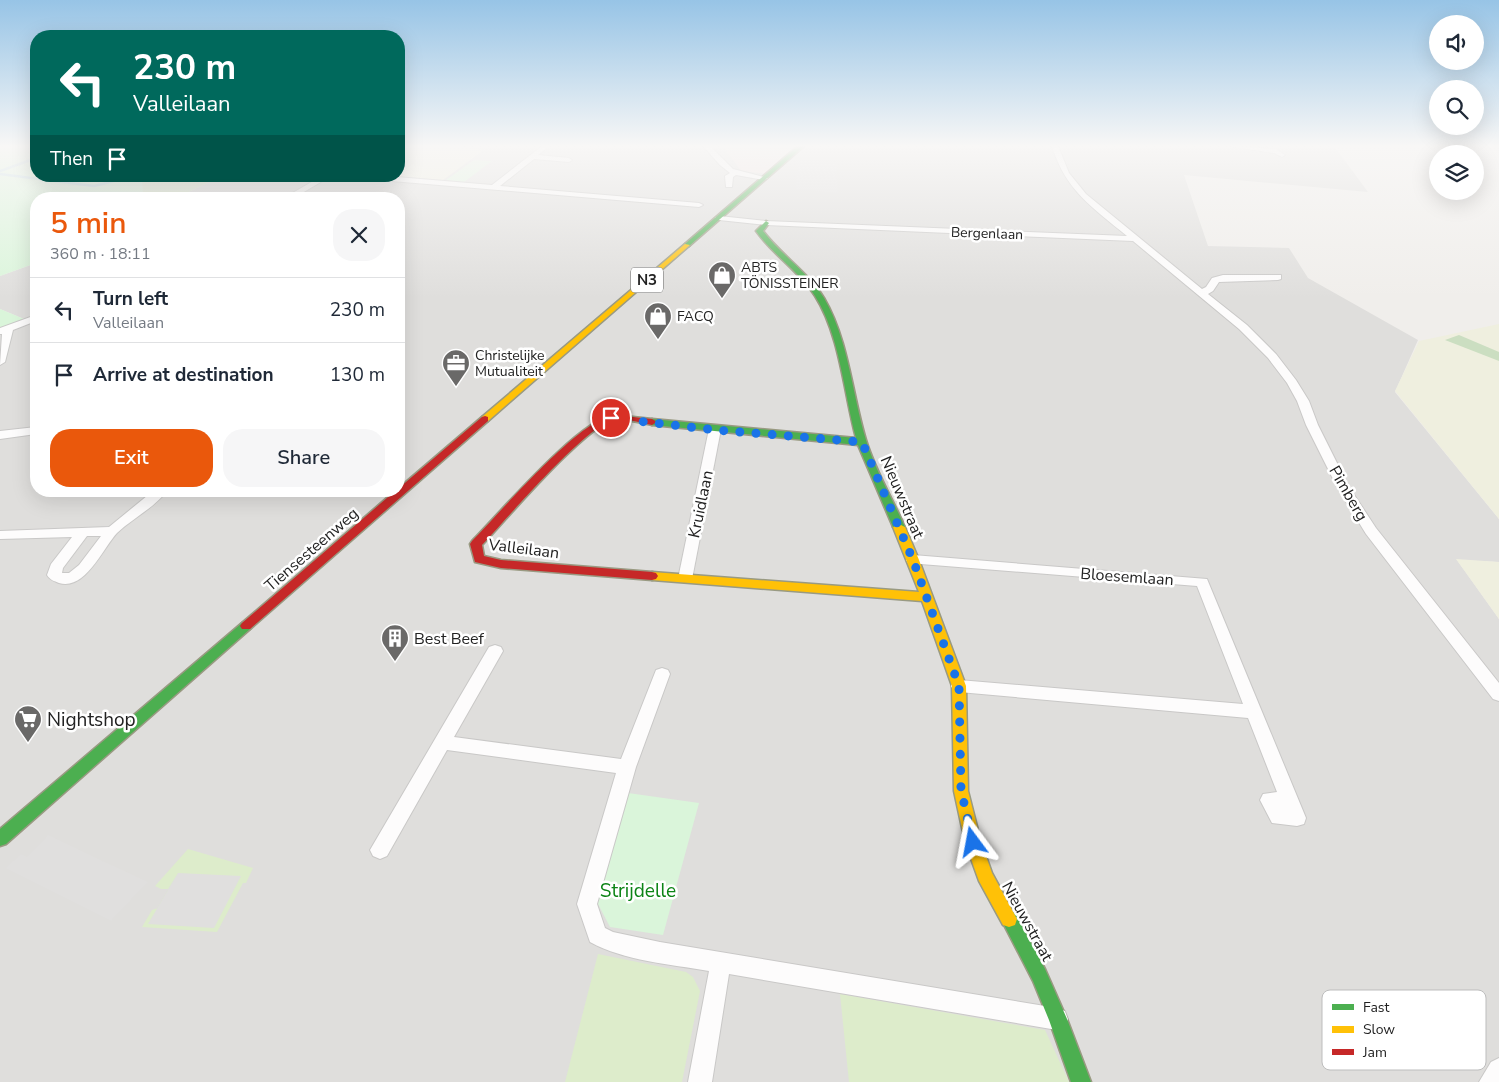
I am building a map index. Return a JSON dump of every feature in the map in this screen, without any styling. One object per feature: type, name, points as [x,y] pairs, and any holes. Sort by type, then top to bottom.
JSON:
[{"type":"street","points":[[602,196],[699,205]]},
{"type":"street","name":"Tiensesteenweg","points":[[405,489],[743,196]]},
{"type":"street","name":"Pimberg","points":[[1085,196],[1258,341],[1286,373],[1303,402],[1343,487],[1371,531],[1499,695]]},
{"type":"street","name":"Bergenlaan","points":[[719,218],[766,223],[1134,239]]},
{"type":"street","name":"Nieuwstraat","points":[[766,223],[760,231],[764,238],[794,266],[820,298],[834,331],[862,442],[913,560],[959,686],[961,790],[973,842],[985,876],[1039,975],[1058,1019],[1081,1082]]},
{"type":"street","points":[[1202,293],[1210,289],[1215,280],[1223,278],[1278,277]]},
{"type":"street","points":[[0,362],[4,330],[30,320]]},
{"type":"street","name":"Valleilaan","points":[[862,442],[716,430],[611,418],[598,424],[574,443],[476,544],[479,559],[501,564],[927,597]]},
{"type":"street","name":"Kruidlaan","points":[[685,579],[716,430]]},
{"type":"street","points":[[0,435],[30,432]]},
{"type":"street","points":[[82,533],[56,568],[54,574],[63,579],[73,577],[84,568],[112,531],[154,497]]},
{"type":"street","name":"Tiensesteenweg","points":[[0,839],[396,497]]},
{"type":"street","points":[[0,534],[112,531]]},
{"type":"street","name":"Bloesemlaan","points":[[913,560],[1202,582],[1254,712],[1297,818],[1278,817],[1269,800],[1290,800]]},
{"type":"street","points":[[380,850],[495,651]]},
{"type":"street","points":[[662,674],[627,767],[587,904],[597,935],[610,942],[1058,1019]]},
{"type":"street","points":[[959,686],[1254,712]]},
{"type":"street","points":[[443,742],[627,767]]},
{"type":"street","points":[[700,1082],[721,961]]},
{"type":"street","points":[[1491,1082],[1499,1070]]},
{"type":"shaded area","points":[[405,196],[1191,196],[1208,246],[1289,248],[1308,278],[1418,340],[1395,392],[1499,519],[1499,562],[1457,560],[1499,619],[1499,1082],[0,1082],[0,328],[24,319],[0,309],[0,276],[30,265],[30,497],[405,497]]},
{"type":"shaded area","points":[[48,835],[148,882],[111,921],[5,868],[21,854],[27,857]]},
{"type":"shaded area","points":[[178,873],[241,876],[214,928],[148,924]]},
{"type":"green space","points":[[0,196],[30,196],[30,265],[0,276]]},
{"type":"green space","points":[[0,309],[24,319],[0,328]]},
{"type":"green space","points":[[1499,324],[1499,519],[1395,391],[1419,341]]},
{"type":"green space","points":[[1459,335],[1499,352],[1499,361],[1445,340]]},
{"type":"green space","points":[[1456,559],[1499,562],[1499,619]]},
{"type":"green space","name":"Strijdelle","points":[[628,793],[699,803],[663,935],[610,927],[597,902]]},
{"type":"green space","points":[[188,849],[253,868],[217,932],[142,927],[152,910],[157,908],[178,873],[168,889],[161,889],[155,886]]},
{"type":"green space","points":[[598,954],[686,972],[693,977],[700,991],[682,1082],[565,1082]]},
{"type":"green space","points":[[840,994],[1045,1030],[1069,1082],[849,1082]]},
{"type":"traffic: fast","points":[[687,245],[743,196]]},
{"type":"traffic: fast","points":[[766,223],[759,231],[813,289],[828,313],[844,367],[861,440],[899,527]]},
{"type":"traffic: fast","points":[[652,422],[862,442]]},
{"type":"traffic: fast","points":[[0,839],[246,626]]},
{"type":"traffic: fast","points":[[1009,919],[1039,975],[1058,1019],[1081,1082]]},
{"type":"traffic: slow","points":[[485,419],[687,245]]},
{"type":"traffic: slow","points":[[899,527],[959,686],[961,791],[973,842],[985,876],[1009,919]]},
{"type":"traffic: slow","points":[[652,576],[927,597]]},
{"type":"traffic: jam","points":[[652,422],[610,418],[597,424],[562,454],[476,544],[479,559],[501,564],[652,576]]},
{"type":"traffic: jam","points":[[405,488],[485,419]]},
{"type":"traffic: jam","points":[[246,626],[395,497]]},
{"type":"place","name":"ABTS TÖNISSTEINER","points":[[722,299]]},
{"type":"place","name":"FACQ","points":[[658,340]]},
{"type":"place","name":"Christelijke Mutualiteit","points":[[456,387]]},
{"type":"place","name":"Best Beef","points":[[395,662]]},
{"type":"place","name":"Nightshop","points":[[28,743]]},
{"type":"route","points":[[611,418],[716,430],[862,442],[913,560],[959,686],[961,790],[973,842]]}]
